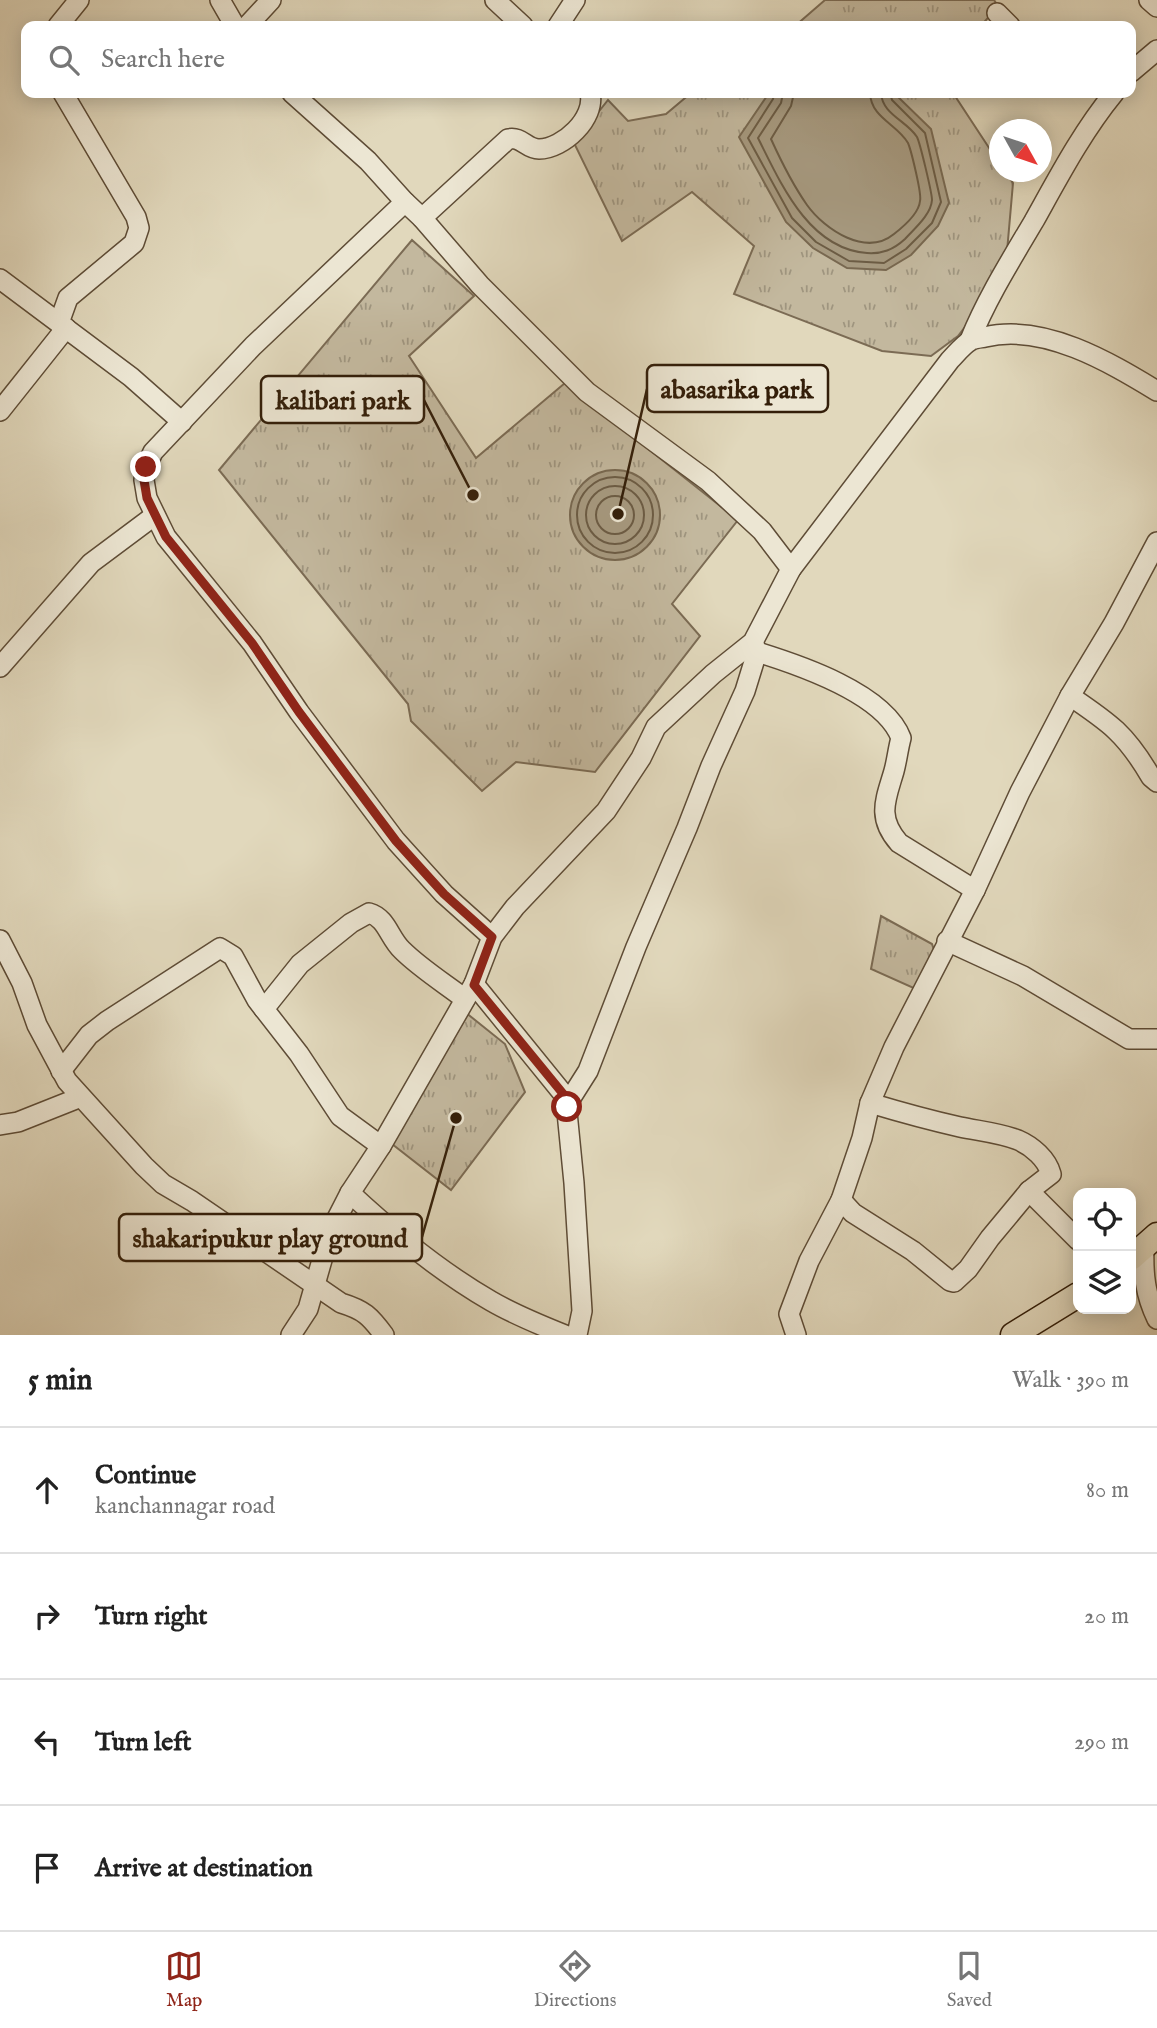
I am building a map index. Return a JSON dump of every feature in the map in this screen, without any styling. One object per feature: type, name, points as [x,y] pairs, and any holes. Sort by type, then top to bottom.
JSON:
[{"type":"main road","points":[[1013,1335],[1073,1298]]},
{"type":"street","points":[[62,21],[79,0]]},
{"type":"street","points":[[220,0],[231,21]]},
{"type":"street","points":[[252,21],[271,0]]},
{"type":"street","points":[[495,0],[518,21]]},
{"type":"street","points":[[561,21],[575,0]]},
{"type":"street","points":[[1149,0],[1157,7]]},
{"type":"street","points":[[1136,68],[1157,50]]},
{"type":"street","points":[[0,411],[62,326],[68,298],[134,243],[139,228],[136,217],[66,98]]},
{"type":"street","points":[[298,98],[368,160],[480,285],[587,392],[708,481],[762,531],[791,569]]},
{"type":"street","points":[[422,218],[508,139],[520,139],[535,149],[541,149],[572,135],[589,112],[592,98]]},
{"type":"street","points":[[578,1335],[582,1311],[567,1112],[569,1101],[588,1071],[711,766],[745,691],[755,647],[791,569],[937,375],[970,340],[981,313],[1109,99]]},
{"type":"street","points":[[405,202],[253,346],[153,452],[144,480],[147,498],[166,537],[252,643],[299,712],[396,841],[444,894],[492,937]]},
{"type":"street","points":[[0,279],[131,377],[182,422]]},
{"type":"street","points":[[970,340],[1004,333],[1053,341],[1119,367],[1157,391]]},
{"type":"street","points":[[0,667],[91,564],[155,516]]},
{"type":"street","points":[[796,1335],[789,1314],[809,1261],[841,1199],[862,1138],[870,1103],[894,1046],[975,890],[1020,792],[1070,695],[1156,549]]},
{"type":"street","points":[[291,1335],[308,1309],[330,1231],[469,992],[492,937],[515,907],[606,811],[641,758],[656,727],[713,674],[755,647]]},
{"type":"street","points":[[755,647],[813,670],[868,701],[890,719],[901,738],[884,802],[887,823],[893,836],[899,843],[975,890]]},
{"type":"street","points":[[1070,695],[1125,737],[1157,782]]},
{"type":"street","points":[[264,1009],[300,964],[351,923],[369,913],[376,915],[383,921],[400,949],[469,992],[569,1101]]},
{"type":"street","points":[[0,940],[22,983],[37,1025],[61,1071],[80,1097],[144,1167],[163,1184],[192,1200],[341,1303],[359,1308],[372,1318],[384,1335]]},
{"type":"street","points":[[947,941],[1023,976],[1129,1039],[1157,1039]]},
{"type":"street","points":[[61,1071],[89,1035],[107,1021],[220,948],[233,956],[264,1009],[299,1054],[340,1116],[381,1146]]},
{"type":"street","points":[[0,1125],[19,1122],[80,1097]]},
{"type":"street","points":[[841,1199],[853,1213],[879,1227],[954,1282],[968,1269],[1029,1191],[1051,1174],[1049,1166],[1035,1151],[1020,1141],[1001,1134],[925,1119],[870,1103]]},
{"type":"street","points":[[1029,1191],[1073,1235]]},
{"type":"street","points":[[350,1194],[397,1237],[432,1263],[491,1301],[565,1335]]},
{"type":"street","points":[[1144,1247],[1143,1279],[1148,1300],[1157,1319]]},
{"type":"green space","points":[[825,0],[994,0],[998,6],[985,21],[801,21]]},
{"type":"green space","points":[[685,98],[956,98],[989,148],[989,182],[1013,183],[1004,286],[988,297],[958,336],[931,356],[882,351],[734,294],[754,246],[692,192],[622,241],[574,143],[608,100],[628,121],[666,114]]},
{"type":"green space","points":[[412,240],[474,296],[409,356],[476,458],[565,383],[738,520],[672,604],[700,636],[595,772],[516,762],[482,791],[411,721],[408,704],[219,470]]},
{"type":"green space","points":[[881,916],[932,944],[937,959],[918,990],[871,969]]},
{"type":"green space","points":[[465,1012],[505,1044],[525,1092],[451,1190],[392,1144]]},
{"type":"water","points":[[766,98],[899,98],[931,129],[949,203],[938,226],[911,255],[886,270],[847,268],[813,248],[786,222],[739,137]]},
{"type":"water","points":[[615,470],[632,473],[647,483],[657,498],[660,515],[657,532],[647,547],[632,557],[615,560],[598,557],[583,547],[573,532],[570,515],[573,498],[583,483],[598,473]]},
{"type":"place","name":"kalibari park","points":[[473,495]]},
{"type":"place","name":"abasarika park","points":[[618,514]]},
{"type":"place","name":"shakaripukur play ground","points":[[456,1118]]},
{"type":"route","points":[[146,467],[144,480],[147,498],[166,537],[187,566],[252,643],[299,712],[396,841],[444,894],[492,937],[474,985],[569,1101],[567,1107]]}]
